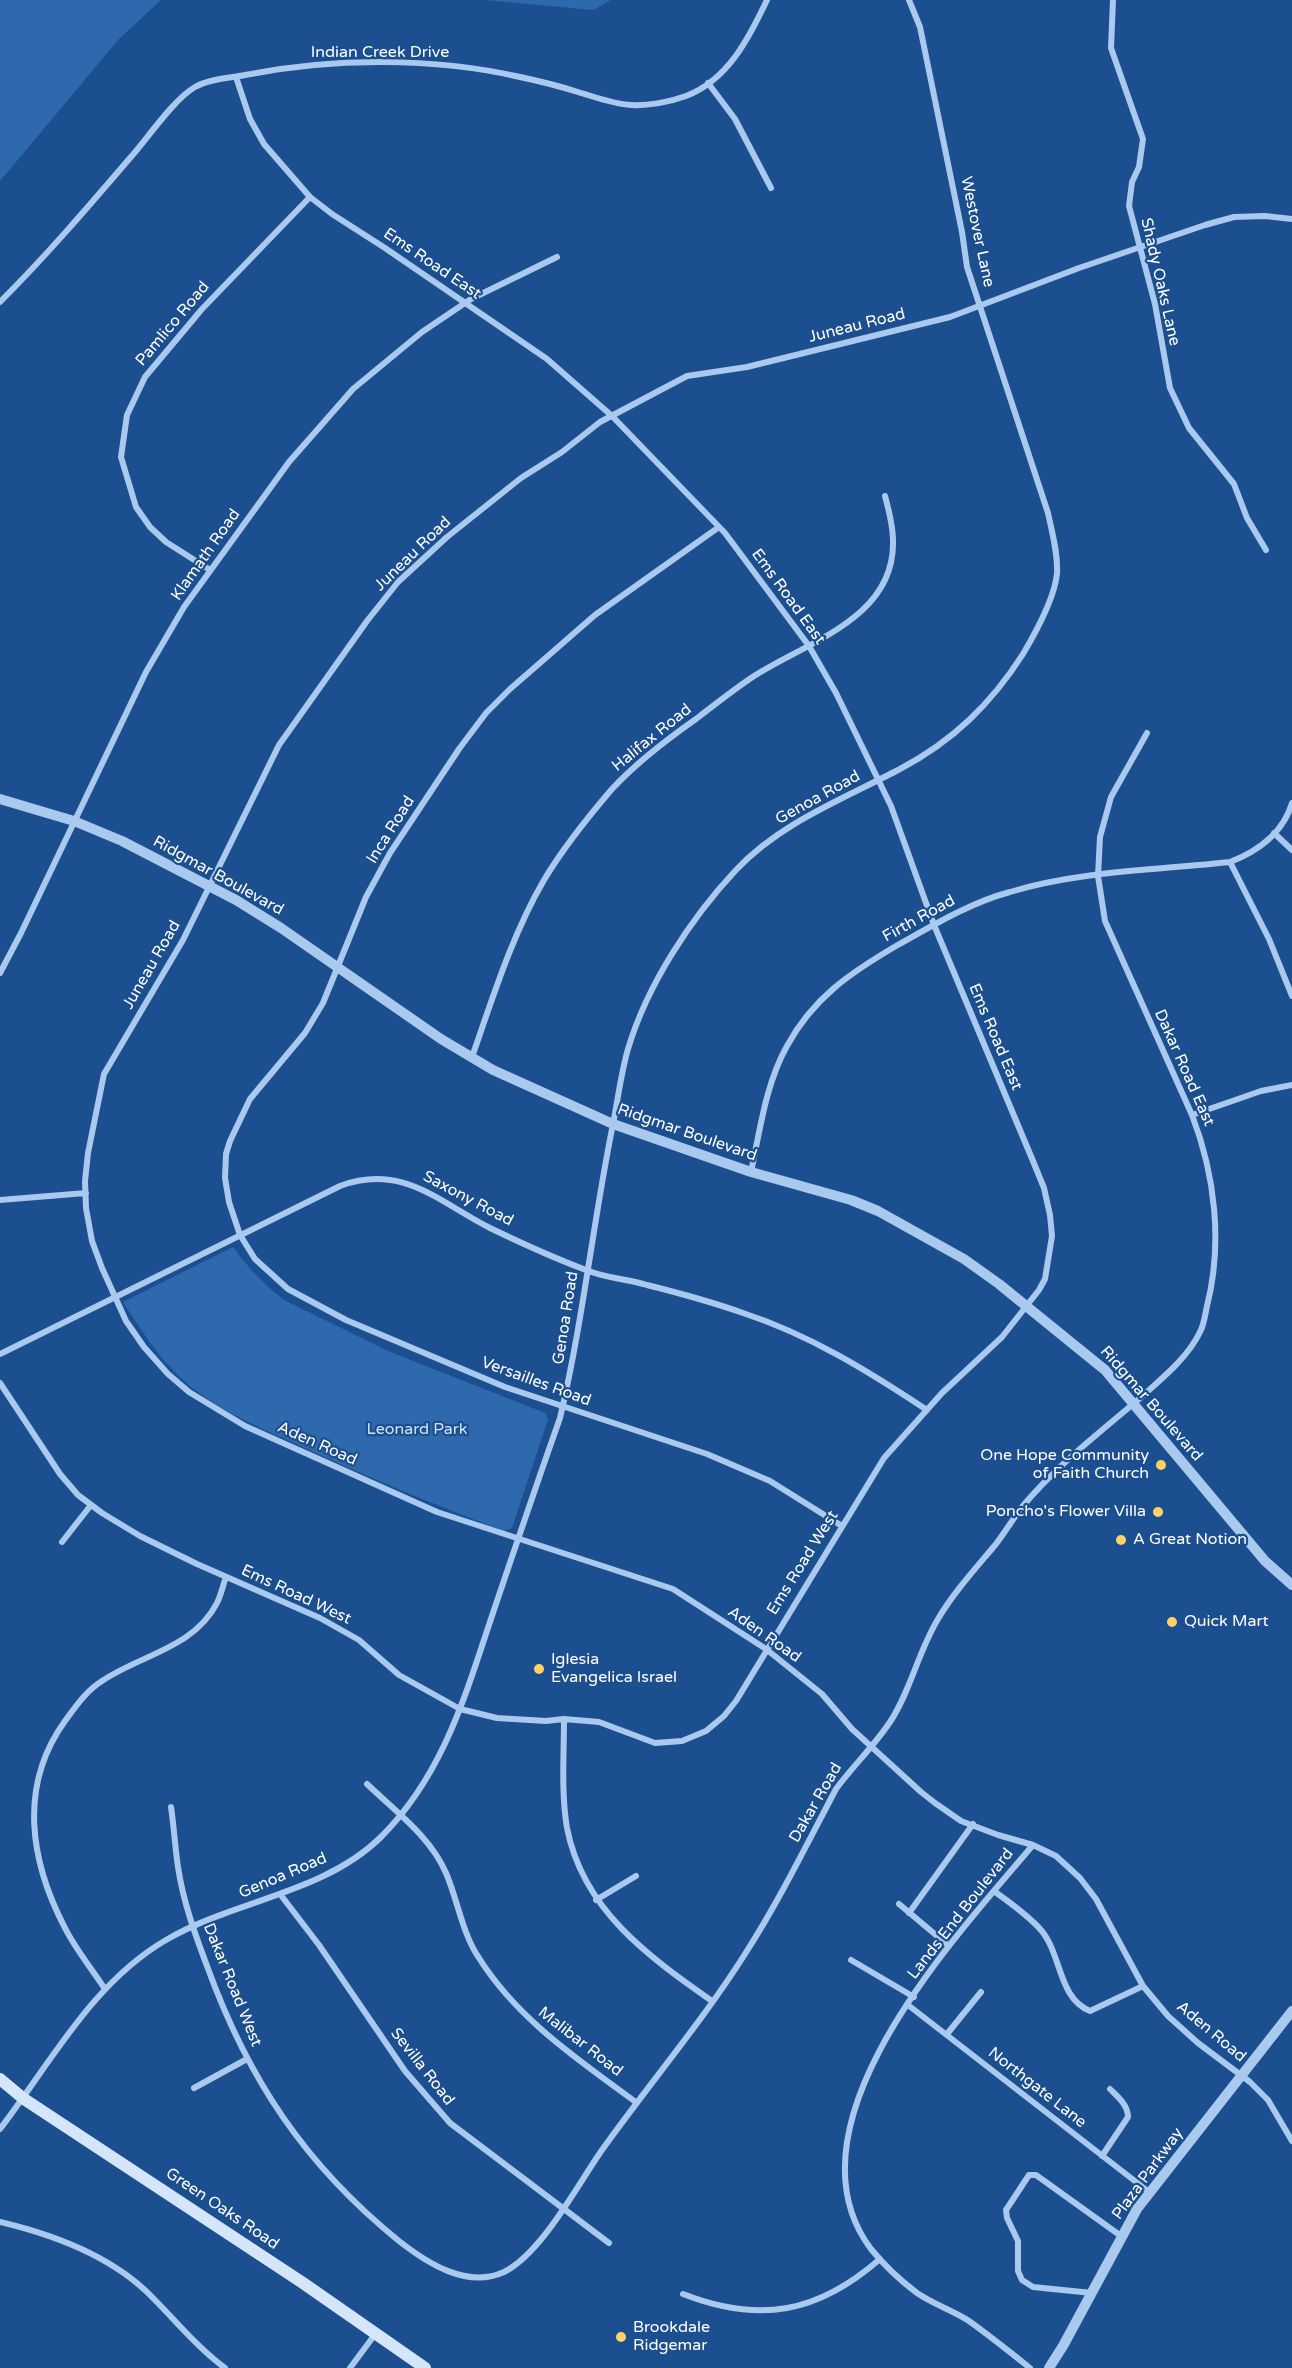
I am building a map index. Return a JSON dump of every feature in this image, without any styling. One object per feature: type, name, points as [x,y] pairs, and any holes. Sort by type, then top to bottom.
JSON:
[{"type":"main road","name":"Green Oaks Road","points":[[0,2079],[24,2099],[425,2368]]},
{"type":"street","name":"Indian Creek Drive","points":[[0,302],[53,248],[184,96],[196,86],[285,67],[327,63],[376,63],[467,67],[519,76],[604,100],[632,105],[670,100],[688,95],[717,78],[734,59],[753,31],[767,0]]},
{"type":"street","name":"Westover Lane","points":[[909,0],[920,27],[962,232],[967,267],[1044,499]]},
{"type":"street","name":"Shady Oaks Lane","points":[[1113,0],[1111,48],[1143,139],[1139,167],[1132,182],[1129,206],[1155,304],[1170,388],[1189,428],[1234,484],[1247,518],[1266,550]]},
{"type":"street","name":"Ems Road East","points":[[236,76],[250,119],[264,144],[310,197],[547,359],[612,416],[719,527],[810,646],[836,693],[891,806],[934,925],[1044,1188],[1050,1215],[1050,1253],[1044,1279],[1027,1306]]},
{"type":"street","points":[[708,83],[740,128],[771,188]]},
{"type":"street","name":"Pamlico Road","points":[[210,570],[166,542],[150,527],[136,507],[121,457],[128,415],[145,378],[202,309],[310,197]]},
{"type":"street","name":"Juneau Road","points":[[115,1296],[92,1241],[86,1193],[88,1154],[104,1074],[178,950],[279,745],[367,621],[398,582],[447,537],[521,478],[562,452],[600,422],[687,376],[747,367],[950,317],[1139,247],[1234,217],[1265,216],[1292,219]]},
{"type":"street","name":"Klamath Road","points":[[0,973],[146,672],[184,607],[289,462],[353,389],[422,332],[465,303],[557,257]]},
{"type":"street","name":"Halifax Road","points":[[472,1056],[507,956],[527,912],[545,879],[581,827],[614,787],[649,754],[751,678],[837,631],[855,618],[876,594],[892,560],[894,543],[885,496]]},
{"type":"street","name":"Genoa Road","points":[[0,2129],[24,2099],[89,2006],[139,1958],[166,1940],[193,1927],[280,1894],[345,1864],[378,1839],[419,1793],[453,1729],[563,1406],[613,1124],[628,1049],[638,1020],[680,939],[738,868],[803,818],[902,768],[944,741],[976,716],[1012,670],[1043,618],[1057,574],[1055,550],[1044,499]]},
{"type":"street","name":"Inca Road","points":[[240,1235],[229,1202],[225,1178],[226,1154],[230,1141],[250,1099],[305,1033],[323,1003],[366,897],[390,853],[459,749],[486,712],[510,688],[595,615],[719,527]]},
{"type":"street","name":"Dakar Road East","points":[[1133,1403],[1162,1378],[1192,1345],[1201,1331],[1212,1286],[1214,1211],[1211,1180],[1200,1136],[1105,921],[1098,876],[1100,837],[1111,797],[1147,733]]},
{"type":"street","name":"Ridgmar Boulevard","points":[[0,799],[74,821],[122,841],[209,886],[281,928],[441,1039],[493,1070],[613,1124],[751,1172],[851,1200],[878,1212],[964,1259],[1094,1359],[1265,1561],[1292,1585]]},
{"type":"street","points":[[1292,802],[1283,823],[1264,844],[1230,862],[1269,939],[1292,996]]},
{"type":"street","points":[[1274,833],[1292,850]]},
{"type":"street","name":"Firth Road","points":[[751,1172],[776,1069],[787,1046],[815,1005],[844,978],[974,904],[1010,892],[1054,881],[1230,862]]},
{"type":"street","points":[[1192,1115],[1261,1091],[1292,1085]]},
{"type":"street","name":"Saxony Road","points":[[0,1354],[356,1180],[375,1178],[395,1180],[420,1188],[488,1227],[587,1271],[742,1312],[784,1327],[863,1368],[927,1410]]},
{"type":"street","points":[[0,1200],[86,1193]]},
{"type":"street","name":"Versailles Road","points":[[240,1235],[255,1259],[288,1289],[346,1320],[505,1387],[707,1454],[770,1481],[842,1526]]},
{"type":"street","name":"Aden Road","points":[[115,1296],[126,1321],[144,1347],[168,1374],[189,1392],[245,1426],[437,1512],[673,1589],[766,1649],[822,1694],[852,1729],[921,1792],[962,1821],[1033,1845],[1056,1856],[1080,1878],[1096,1899],[1143,1986],[1177,2024],[1268,2100],[1292,2141]]},
{"type":"street","name":"Ems Road West","points":[[0,1383],[60,1474],[78,1495],[91,1505],[140,1536],[330,1623],[358,1640],[399,1676],[460,1709],[497,1718],[599,1722],[655,1743],[682,1741],[706,1731],[724,1716],[736,1701],[884,1458],[927,1410],[1002,1337],[1027,1306]]},
{"type":"street","name":"Dakar Road","points":[[563,2208],[746,1953],[836,1789],[889,1724],[903,1700],[938,1619],[1022,1507],[1078,1451],[1133,1403]]},
{"type":"street","points":[[62,1542],[91,1505]]},
{"type":"street","points":[[105,1989],[65,1928],[46,1884],[35,1841],[35,1796],[39,1774],[55,1735],[84,1695],[113,1673],[182,1640],[196,1629],[216,1603],[226,1577]]},
{"type":"street","points":[[564,1719],[567,1827],[579,1867],[596,1900],[644,1951],[712,2001]]},
{"type":"street","name":"Malibar Road","points":[[367,1784],[424,1839],[446,1872],[472,1947],[495,1981],[526,2017],[542,2031],[637,2103]]},
{"type":"street","name":"Dakar Road West","points":[[171,1807],[178,1866],[193,1927],[220,2003],[247,2059],[296,2137],[330,2176],[373,2219],[415,2254],[441,2269],[468,2277],[502,2273],[525,2255],[563,2208]]},
{"type":"street","points":[[909,1913],[973,1824]]},
{"type":"street","name":"Lands End Boulevard","points":[[1030,2368],[968,2321],[917,2293],[870,2247],[849,2201],[846,2182],[846,2143],[859,2093],[890,2034],[949,1946],[1033,1845]]},
{"type":"street","points":[[596,1900],[636,1876]]},
{"type":"street","points":[[994,1891],[1041,1930],[1055,1955],[1069,1995],[1079,2006],[1090,2011],[1143,1986]]},
{"type":"street","name":"Sevilla Road","points":[[280,1894],[319,1946],[405,2071],[430,2102],[450,2123],[484,2151],[609,2243]]},
{"type":"street","points":[[899,1905],[949,1946]]},
{"type":"street","points":[[850,1960],[914,1997]]},
{"type":"street","points":[[947,2034],[981,1992]]},
{"type":"street","name":"Northgate Lane","points":[[909,2005],[1149,2192]]},
{"type":"street","name":"Plaza Parkway","points":[[1049,2368],[1092,2293],[1121,2236],[1149,2192],[1292,2011]]},
{"type":"street","points":[[194,2088],[247,2059]]},
{"type":"street","points":[[1102,2156],[1128,2117],[1128,2111],[1123,2103],[1110,2089]]},
{"type":"street","points":[[1092,2293],[1033,2287],[1026,2284],[1018,2271],[1018,2241],[1006,2218],[1006,2210],[1029,2175],[1036,2175],[1121,2236]]},
{"type":"street","points":[[0,2223],[31,2230],[86,2250],[108,2264],[152,2296],[182,2330],[225,2368]]},
{"type":"street","points":[[683,2294],[731,2309],[770,2310],[795,2307],[837,2291],[880,2259]]},
{"type":"street","points":[[350,2368],[376,2333]]},
{"type":"green space","points":[[0,0],[161,0],[118,40],[0,181]]},
{"type":"green space","points":[[485,0],[611,0],[593,10]]},
{"type":"green space","name":"Leonard Park","points":[[233,1247],[257,1276],[286,1301],[388,1351],[545,1413],[548,1419],[512,1528],[504,1531],[403,1491],[260,1427],[204,1396],[171,1368],[123,1302]]},
{"type":"place","name":"One Hope Community of Faith Church","points":[[1161,1465]]},
{"type":"place","name":"Poncho's Flower Villa","points":[[1158,1512]]},
{"type":"place","name":"A Great Notion","points":[[1121,1540]]},
{"type":"place","name":"Quick Mart","points":[[1172,1622]]},
{"type":"place","name":"Iglesia Evangelica Israel","points":[[539,1669]]},
{"type":"place","name":"Brookdale Ridgemar","points":[[621,2337]]}]
